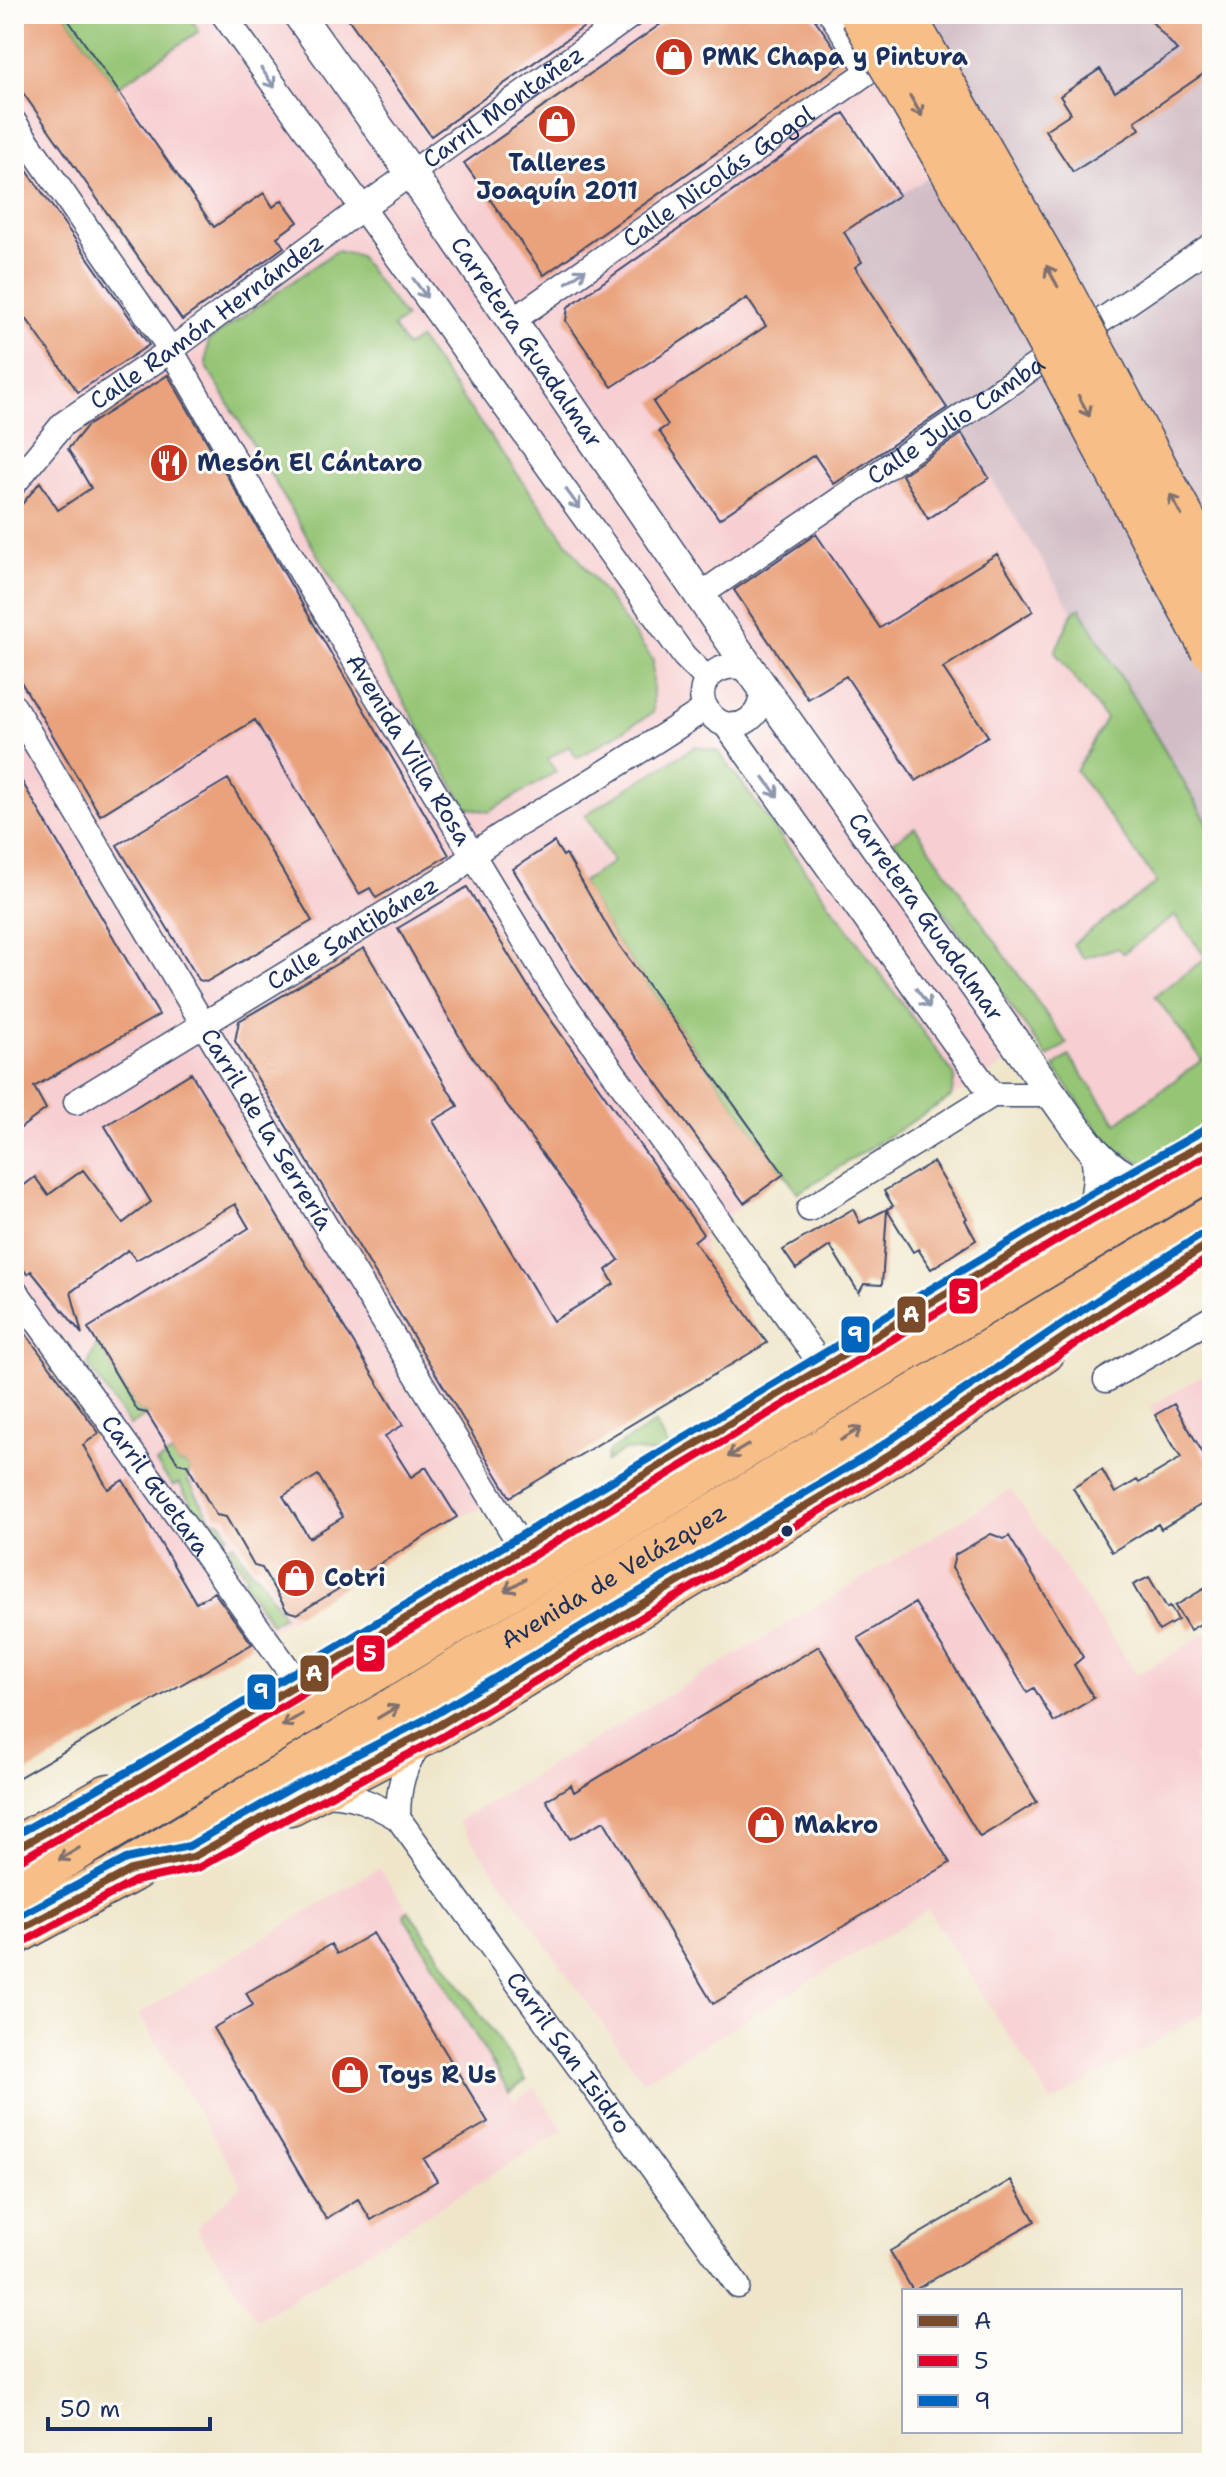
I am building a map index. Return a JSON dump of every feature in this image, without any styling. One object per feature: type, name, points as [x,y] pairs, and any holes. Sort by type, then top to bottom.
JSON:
[{"type":"highway","points":[[862,14],[1019,285],[1212,648]]},
{"type":"highway","points":[[902,14],[1051,274],[1212,574]]},
{"type":"highway","points":[[14,1850],[144,1776],[823,1367],[1212,1139]]},
{"type":"highway","name":"Avenida de Velázquez","points":[[14,1886],[1212,1165]]},
{"type":"highway","name":"Avenida de Velázquez","points":[[14,1933],[131,1870],[582,1595],[1212,1219]]},
{"type":"highway","points":[[131,1870],[193,1857],[300,1797],[436,1727],[874,1465],[1115,1303],[1212,1242]]},
{"type":"street","points":[[223,14],[684,656],[707,679]]},
{"type":"street","name":"Carretera Guadalmar","points":[[298,14],[411,173],[755,676],[1053,1095],[1096,1153],[1123,1176],[1138,1182]]},
{"type":"street","name":"Calle Nicolás Gogol","points":[[512,321],[869,71],[831,14]]},
{"type":"street","name":"Carril Montañez","points":[[411,173],[618,18]]},
{"type":"street","name":"Avenida Villa Rosa","points":[[14,122],[171,350],[258,501],[554,989],[823,1367]]},
{"type":"street","name":"Calle Ramón Hernández","points":[[14,484],[63,424],[171,350],[411,173]]},
{"type":"street","name":"Calle Julio Camba","points":[[700,595],[1212,245]]},
{"type":"street","points":[[728,666],[745,668],[755,676],[763,697],[757,713],[743,723],[725,724],[706,708],[703,689],[713,673],[728,666]]},
{"type":"street","name":"Carril de la Serrería","points":[[14,707],[522,1548]]},
{"type":"street","name":"Calle Santibánez","points":[[76,1102],[453,872],[472,855],[706,708]]},
{"type":"street","points":[[725,724],[992,1095]]},
{"type":"street","points":[[809,1209],[992,1095],[1053,1095]]},
{"type":"street","points":[[1092,1208],[1099,1173],[1096,1153]]},
{"type":"street","name":"Carril Guetara","points":[[14,1289],[298,1683]]},
{"type":"street","points":[[1106,1380],[1212,1318]]},
{"type":"street","points":[[300,1797],[336,1793],[365,1800],[398,1818],[398,1792],[410,1755],[436,1727]]},
{"type":"street","name":"Carril San Isidro","points":[[398,1818],[738,2286]]},
{"type":"shaded area","points":[[14,14],[855,14],[951,162],[845,233],[1073,611],[1080,608],[1212,830],[1212,1125],[1148,1163],[1134,1160],[1121,1151],[1115,1154],[1037,1044],[798,1193],[783,1174],[703,1234],[706,1257],[767,1343],[519,1492],[511,1500],[457,1517],[256,1642],[14,1780]]},
{"type":"shaded area","points":[[855,14],[1212,14],[1212,830],[1080,608],[1073,612],[960,427],[855,267],[862,261],[844,232],[951,162]]},
{"type":"shaded area","points":[[1212,1370],[1212,1509],[1150,1407]]},
{"type":"shaded area","points":[[1011,1490],[1137,1675],[1212,1630],[1212,1745],[1193,1757],[1212,1794],[1212,2008],[1052,2103],[928,1910],[643,2081],[458,1821]]},
{"type":"shaded area","points":[[379,1868],[408,1910],[404,1915],[515,2101],[534,2088],[564,2130],[257,2320],[196,2229],[242,2185],[139,2014]]},
{"type":"green space","points":[[65,14],[188,14],[199,31],[116,88]]},
{"type":"green space","points":[[336,251],[358,255],[405,318],[393,327],[406,347],[419,339],[653,660],[653,713],[577,758],[569,746],[548,759],[556,772],[489,812],[466,807],[206,365],[208,341]]},
{"type":"green space","points":[[1080,608],[1212,830],[1212,1125],[1148,1163],[1134,1160],[1121,1151],[1115,1154],[1054,1067],[1069,1056],[1117,1123],[1202,1060],[1155,996],[1206,958],[1175,916],[1123,953],[1117,948],[1083,958],[1073,944],[1157,882],[1076,771],[1106,719],[1055,652],[1073,612]]},
{"type":"green space","points":[[696,746],[719,752],[955,1076],[951,1097],[798,1193],[614,938],[582,882],[613,862],[585,815]]},
{"type":"green space","points":[[915,827],[1067,1044],[1047,1057],[894,841]]},
{"type":"green space","points":[[97,1343],[138,1411],[148,1414],[130,1426],[88,1365]]},
{"type":"green space","points":[[655,1423],[669,1448],[658,1453],[624,1450],[606,1462],[608,1452]]},
{"type":"green space","points":[[172,1453],[178,1463],[187,1465],[190,1470],[187,1479],[212,1520],[221,1522],[228,1535],[222,1539],[206,1517],[201,1520],[179,1483],[173,1486],[156,1463]]},
{"type":"green space","points":[[233,1543],[251,1571],[258,1575],[283,1616],[271,1624],[243,1580],[247,1577],[227,1547]]},
{"type":"green space","points":[[408,1910],[526,2080],[509,2092],[404,1915]]},
{"type":"building","points":[[14,14],[64,14],[214,227],[264,193],[273,207],[282,200],[298,222],[277,237],[284,247],[182,320],[14,80]]},
{"type":"building","points":[[345,14],[581,14],[588,24],[431,136]]},
{"type":"building","points":[[675,14],[811,14],[845,62],[544,275],[464,163]]},
{"type":"building","points":[[1145,14],[1212,14],[1212,68],[1135,121],[1140,129],[1073,172],[1045,130],[1071,113],[1060,96],[1100,69],[1115,92],[1177,50]]},
{"type":"building","points":[[844,113],[899,195],[844,232],[862,262],[855,267],[947,408],[834,484],[814,455],[719,519],[659,431],[668,425],[653,402],[766,326],[747,298],[612,387],[566,321],[568,307]]},
{"type":"building","points":[[14,152],[149,345],[78,392],[14,301]]},
{"type":"building","points":[[168,375],[449,855],[376,898],[370,888],[359,894],[255,720],[100,815],[14,670],[14,514],[40,482],[58,510],[91,488],[68,449],[87,426]]},
{"type":"building","points":[[962,434],[989,478],[928,519],[902,475]]},
{"type":"building","points":[[816,534],[880,628],[997,554],[1033,611],[943,668],[988,736],[916,781],[846,676],[808,699],[734,590]]},
{"type":"building","points":[[14,768],[159,1015],[34,1087],[46,1109],[14,1133],[14,1039],[20,1035],[14,1024]]},
{"type":"building","points":[[228,779],[312,921],[206,982],[199,980],[117,845]]},
{"type":"building","points":[[554,842],[563,856],[566,854],[614,938],[784,1174],[744,1203],[571,964],[513,869]]},
{"type":"building","points":[[467,887],[534,996],[703,1234],[694,1241],[767,1343],[510,1497],[235,1041],[239,1021],[364,948],[458,1106],[433,1121],[553,1321],[614,1284],[606,1270],[619,1260],[466,1048],[398,928]]},
{"type":"building","points":[[191,1073],[403,1425],[385,1436],[411,1477],[426,1467],[457,1517],[297,1614],[287,1611],[262,1568],[254,1566],[226,1517],[216,1515],[187,1465],[178,1463],[147,1413],[138,1411],[88,1328],[249,1228],[235,1204],[136,1260],[128,1250],[71,1292],[82,1334],[31,1271],[27,1274],[14,1257],[14,1193],[35,1177],[48,1195],[83,1170],[123,1223],[151,1202],[105,1126]],"holes":[[[318,1475],[343,1517],[309,1538],[283,1496]]]},
{"type":"building","points":[[933,1162],[967,1218],[965,1220],[976,1240],[931,1269],[918,1249],[913,1252],[887,1210],[882,1285],[864,1284],[859,1293],[830,1246],[796,1269],[783,1250],[853,1209],[860,1223],[893,1206],[884,1191]]},
{"type":"building","points":[[14,1318],[99,1433],[83,1445],[108,1489],[123,1480],[196,1603],[214,1592],[252,1644],[14,1780]]},
{"type":"building","points":[[1174,1404],[1210,1465],[1206,1467],[1212,1478],[1212,1498],[1161,1529],[1158,1524],[1112,1552],[1073,1488],[1102,1470],[1115,1493],[1137,1480],[1139,1483],[1181,1458],[1155,1415]]},
{"type":"building","points":[[991,1534],[1004,1539],[1009,1536],[1083,1657],[1074,1665],[1094,1698],[1054,1722],[1034,1688],[1027,1692],[952,1568],[955,1555]]},
{"type":"building","points":[[1149,1577],[1167,1608],[1170,1606],[1178,1620],[1159,1631],[1133,1585]]},
{"type":"building","points":[[1212,1584],[1212,1617],[1190,1630],[1175,1606]]},
{"type":"building","points":[[915,1603],[1037,1802],[980,1837],[858,1638]]},
{"type":"building","name":"Makro","points":[[819,1646],[950,1863],[713,2004],[604,1821],[570,1839],[546,1800],[571,1785],[574,1792]]},
{"type":"building","name":"Toys R Us","points":[[373,1933],[488,2122],[424,2159],[437,2181],[371,2220],[358,2199],[326,2219],[213,2028],[253,2005],[246,1993],[331,1944],[337,1954]]},
{"type":"building","points":[[1011,2180],[1035,2221],[916,2289],[912,2289],[890,2251]]},
{"type":"transit line","name":"9","points":[[14,1836],[138,1766],[1052,1216],[1206,1129]]},
{"type":"transit line","name":"A","points":[[14,1850],[144,1776],[1058,1226],[1212,1139]]},
{"type":"transit line","name":"5","points":[[20,1860],[150,1786],[1064,1236],[1212,1153]]},
{"type":"transit line","name":"9","points":[[14,1919],[126,1859],[189,1846],[295,1786],[430,1717],[868,1455],[1108,1293],[1206,1232]]},
{"type":"transit line","name":"A","points":[[14,1933],[131,1870],[193,1857],[300,1797],[436,1727],[874,1465],[1115,1303],[1212,1242]]},
{"type":"transit line","name":"5","points":[[20,1944],[135,1881],[198,1868],[442,1737],[880,1475],[1212,1256]]},
{"type":"place","name":"PMK Chapa y Pintura","points":[[674,57]]},
{"type":"place","name":"Talleres Joaquín 2011","points":[[557,124]]},
{"type":"place","name":"Mesón El Cántaro","points":[[169,463]]},
{"type":"place","name":"Cotri","points":[[296,1578]]},
{"type":"place","name":"Makro","points":[[766,1825]]},
{"type":"place","name":"Toys R Us","points":[[350,2075]]}]
